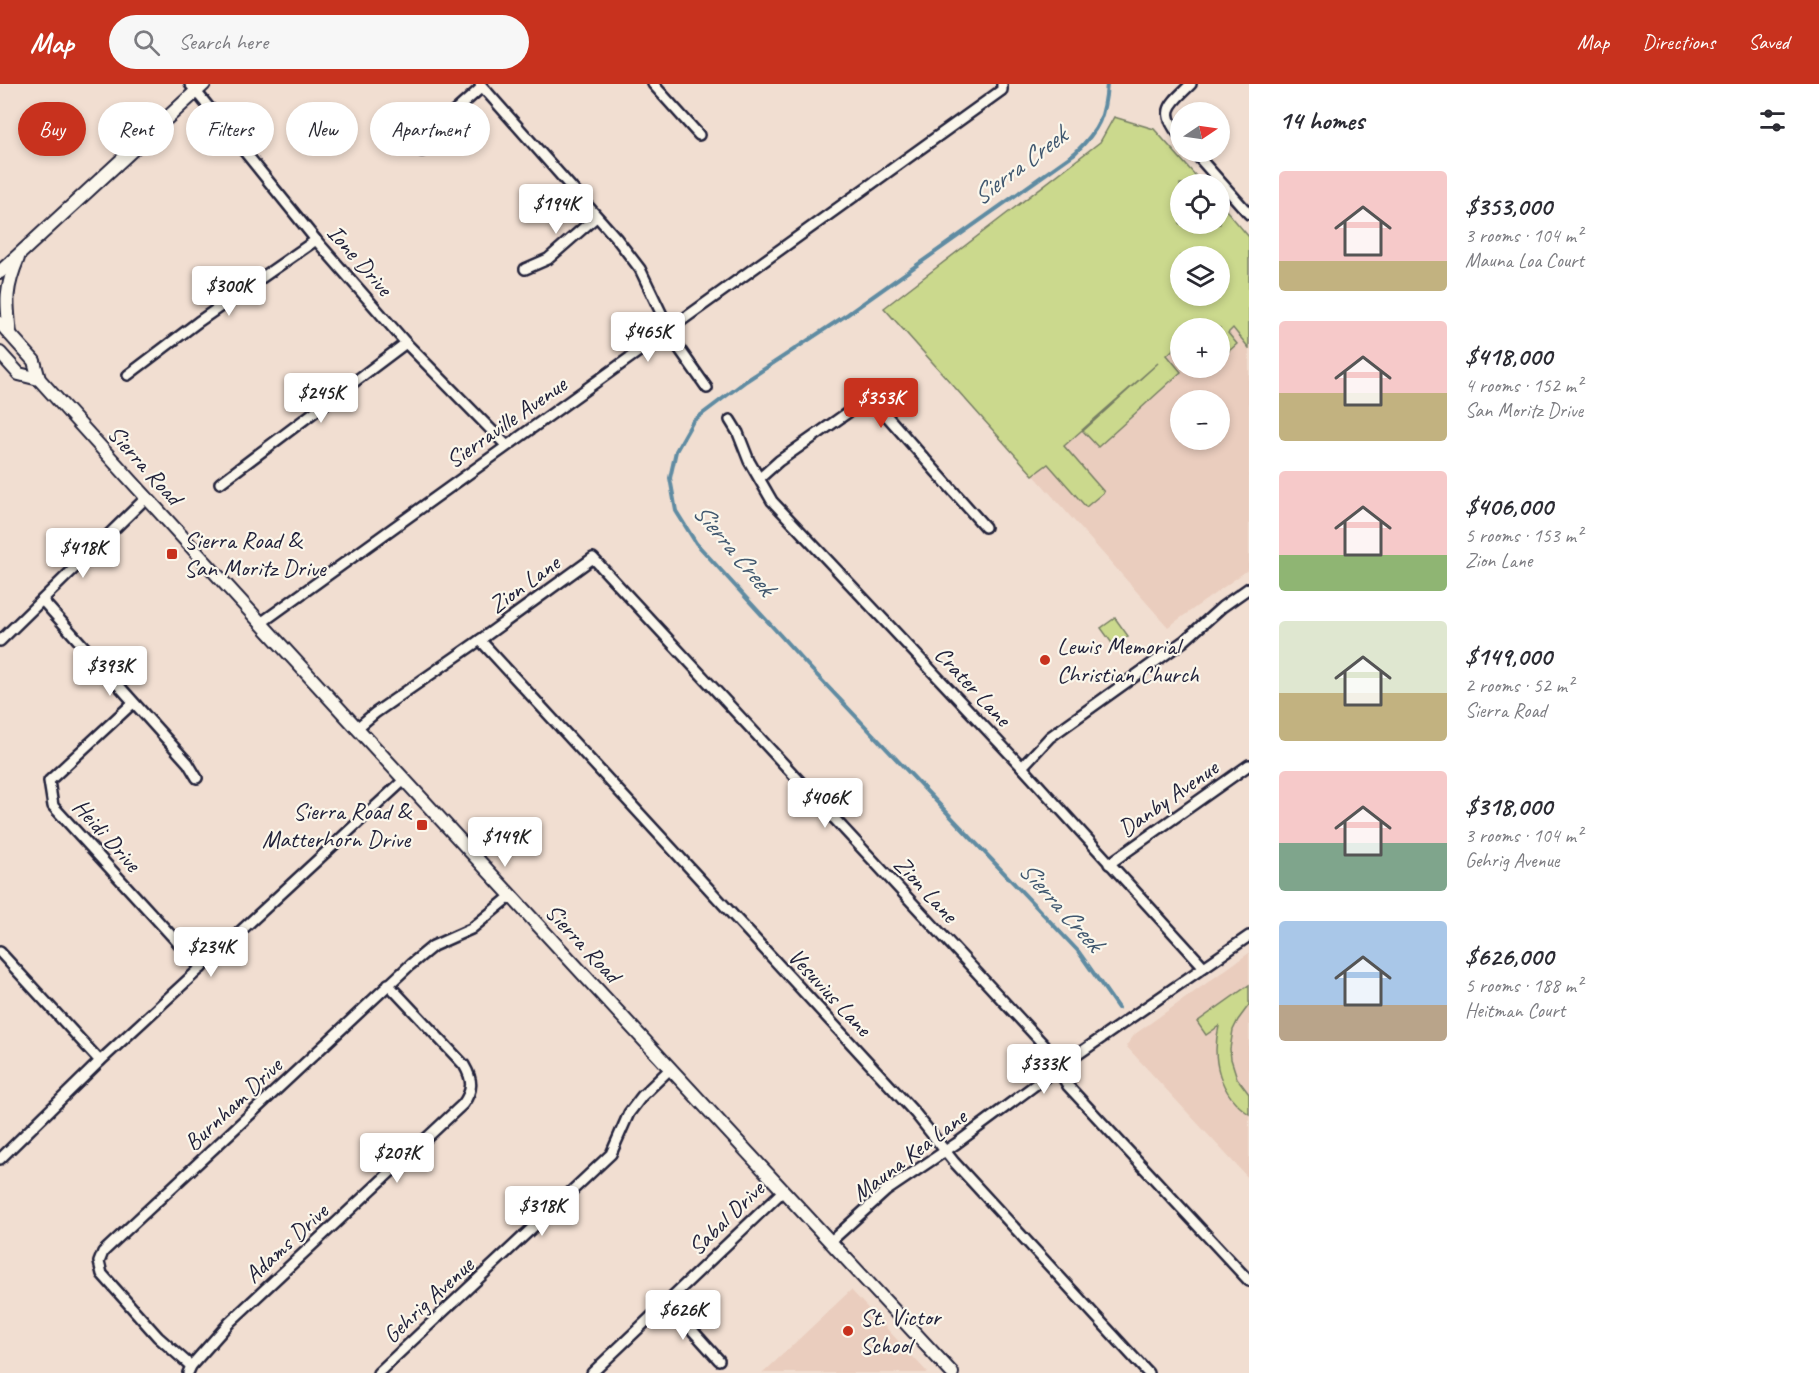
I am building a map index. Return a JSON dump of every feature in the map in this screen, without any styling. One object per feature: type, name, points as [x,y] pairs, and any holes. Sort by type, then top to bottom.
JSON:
[{"type":"street","points":[[653,84],[699,135]]},
{"type":"street","name":"Sierraville Avenue","points":[[261,623],[1002,90],[1002,84]]},
{"type":"street","points":[[1173,102],[1191,84]]},
{"type":"street","points":[[463,102],[481,85],[617,239],[640,270],[669,331],[707,388]]},
{"type":"street","points":[[0,272],[197,86]]},
{"type":"street","name":"Ione Drive","points":[[197,86],[316,240],[406,343],[506,445]]},
{"type":"street","points":[[1170,107],[1167,113],[1170,124]]},
{"type":"street","points":[[1203,162],[1249,214]]},
{"type":"street","points":[[525,269],[548,260],[596,217]]},
{"type":"street","points":[[128,375],[198,322],[316,240]]},
{"type":"street","points":[[0,259],[23,250]]},
{"type":"street","points":[[10,335],[7,289],[23,250]]},
{"type":"street","name":"Sierra Road","points":[[0,323],[34,361],[39,379],[146,498],[952,1373]]},
{"type":"street","points":[[220,483],[406,343]]},
{"type":"street","name":"Sierra Road","points":[[0,353],[19,374],[39,379]]},
{"type":"street","points":[[760,478],[779,461],[870,397],[985,527]]},
{"type":"street","name":"Crater Lane","points":[[730,420],[772,501],[1022,767],[1204,967]]},
{"type":"street","points":[[0,641],[146,498]]},
{"type":"street","name":"Zion Lane","points":[[357,728],[593,558],[1044,1045],[1068,1086],[1249,1281]]},
{"type":"street","points":[[1022,767],[1050,737],[1185,641],[1222,607],[1249,588]]},
{"type":"street","points":[[43,601],[188,763],[197,778]]},
{"type":"street","name":"Vesuvius Lane","points":[[480,640],[915,1113],[945,1151],[1148,1373]]},
{"type":"street","name":"Heidi Drive","points":[[133,703],[49,781],[53,806],[201,968]]},
{"type":"street","name":"Danby Avenue","points":[[1109,864],[1249,765]]},
{"type":"street","points":[[0,1159],[100,1061],[404,780]]},
{"type":"street","name":"Burnham Drive","points":[[189,1369],[102,1274],[99,1262],[103,1252],[388,984],[433,946],[471,929],[511,896]]},
{"type":"street","name":"Mauna Kea Lane","points":[[830,1242],[886,1191],[1249,936]]},
{"type":"street","points":[[0,952],[100,1061]]},
{"type":"street","name":"Adams Drive","points":[[189,1369],[230,1322],[463,1104],[469,1095],[470,1074],[464,1065],[388,984]]},
{"type":"street","name":"Gehrig Avenue","points":[[378,1373],[611,1154],[629,1113],[642,1096],[670,1069]]},
{"type":"street","name":"Sabal Drive","points":[[592,1373],[783,1191]]},
{"type":"street","points":[[667,1302],[720,1360]]},
{"type":"shaded area","points":[[1163,140],[1170,148],[1170,162],[1183,162],[1194,174],[1170,174],[1170,234],[1230,234],[1230,215],[1249,237],[1249,569],[1168,627],[902,326]]},
{"type":"shaded area","points":[[1249,953],[1249,1179],[1126,1046],[1135,1034]]},
{"type":"shaded area","name":"St. Victor School","points":[[851,1290],[928,1373],[763,1373]]},
{"type":"green space","points":[[1114,117],[1154,129],[1170,147],[1170,162],[1183,162],[1194,174],[1170,174],[1170,234],[1230,234],[1230,215],[1249,237],[1249,348],[1233,328],[1230,331],[1230,318],[1170,318],[1170,352],[1167,355],[1170,359],[1170,378],[1174,378],[1098,447],[1083,431],[1158,363],[1064,446],[1104,492],[1086,507],[1048,464],[1033,475],[884,308],[1100,142]]},
{"type":"green space","points":[[1230,335],[1237,344],[1230,350]]},
{"type":"green space","points":[[1115,618],[1128,636],[1114,646],[1101,628]]},
{"type":"green space","points":[[1249,985],[1249,1005],[1233,1030],[1230,1049],[1237,1078],[1249,1094],[1249,1114],[1231,1096],[1220,1075],[1216,1051],[1219,1026],[1206,1035],[1197,1022]]},
{"type":"waterway","name":"Sierra Creek","points":[[1107,84],[1105,105],[1099,122],[1090,137],[1075,153],[848,314],[746,381],[693,421],[676,451],[670,478],[676,511],[696,543],[812,670],[1078,951],[1118,1008]]},
{"type":"place","name":"Sierra Road & San Moritz Drive","points":[[172,554]]},
{"type":"place","name":"Lewis Memorial Christian Church","points":[[1045,660]]},
{"type":"place","name":"Sierra Road & Matterhorn Drive","points":[[422,825]]},
{"type":"place","name":"St. Victor School","points":[[848,1331]]}]
